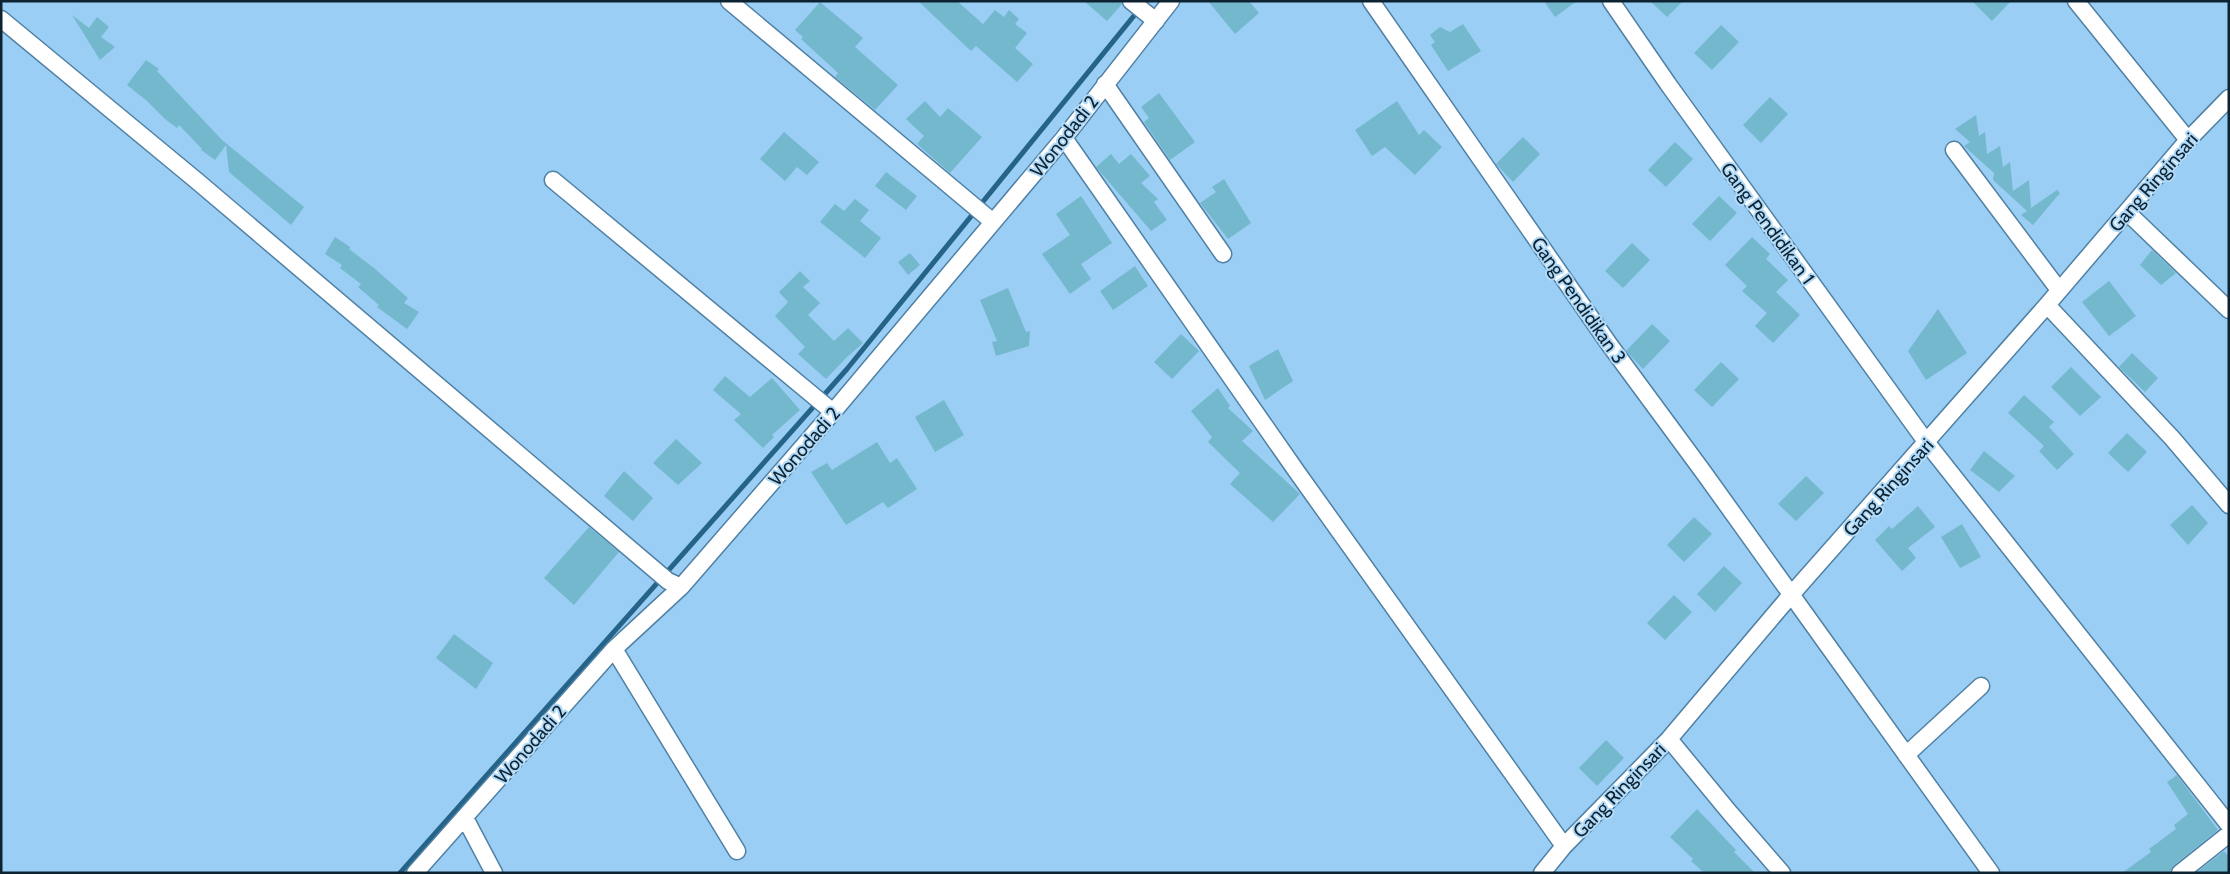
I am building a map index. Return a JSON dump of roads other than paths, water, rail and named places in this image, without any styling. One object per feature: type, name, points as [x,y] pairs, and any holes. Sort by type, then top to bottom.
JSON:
[{"type":"street","points":[[729,1],[993,222]]},
{"type":"street","points":[[1131,1],[1156,21]]},
{"type":"street","name":"Wonodadi 2","points":[[416,873],[614,649],[831,411],[1064,138],[1171,1]]},
{"type":"street","name":"Gang Pendidikan 3","points":[[1371,1],[1609,344],[1704,473],[1790,596],[1990,873]]},
{"type":"street","name":"Gang Pendidikan 1","points":[[1611,1],[1668,84],[1927,443],[2229,825]]},
{"type":"street","points":[[2076,1],[2188,140]]},
{"type":"street","points":[[1,19],[675,584]]},
{"type":"street","points":[[1105,84],[1223,254]]},
{"type":"street","name":"Gang Ringinsari","points":[[1542,873],[1564,846],[1669,738],[1790,596],[1927,443],[2188,140],[2229,98]]},
{"type":"street","points":[[1064,138],[1280,448],[1564,846]]},
{"type":"street","points":[[1954,150],[2059,290]]},
{"type":"street","points":[[552,180],[831,411]]},
{"type":"street","points":[[2127,212],[2229,310]]},
{"type":"street","points":[[2047,305],[2172,438],[2229,505]]},
{"type":"street","points":[[614,649],[737,851]]},
{"type":"street","points":[[1906,755],[1981,686]]},
{"type":"street","points":[[1669,738],[1782,873]]},
{"type":"street","points":[[465,818],[494,873]]},
{"type":"street","points":[[2180,873],[2229,834]]},
{"type":"waterway","points":[[400,873],[847,369],[1146,1]]}]
